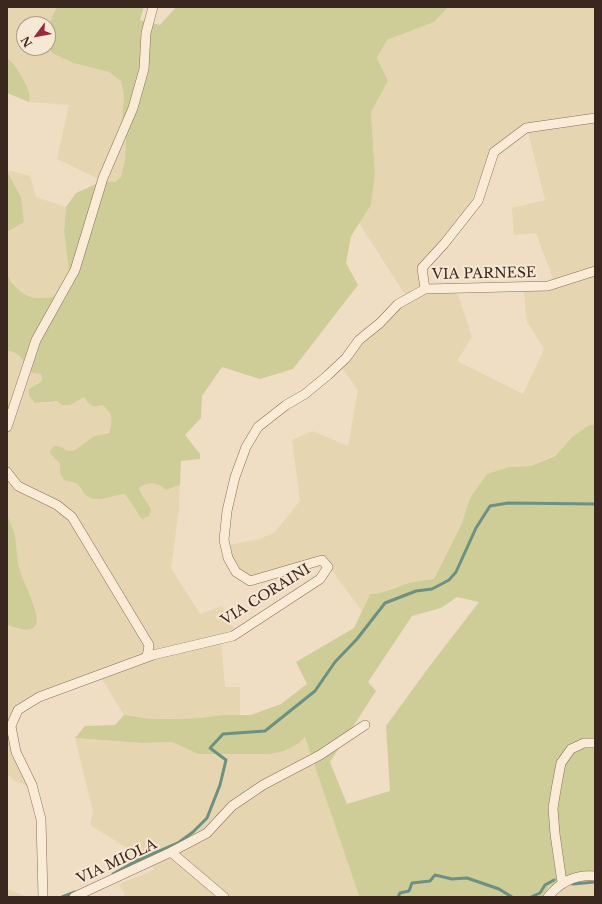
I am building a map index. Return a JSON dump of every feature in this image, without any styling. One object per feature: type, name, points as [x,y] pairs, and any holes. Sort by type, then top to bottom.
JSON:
[{"type":"street","points":[[7,428],[36,340],[75,270],[103,178],[133,108],[144,69],[146,33],[153,7]]},
{"type":"street","name":"VIA PARNESE","points":[[595,118],[526,128],[494,152],[478,201],[444,244],[422,268],[425,289],[548,286],[595,271]]},
{"type":"street","name":"VIA CORAINI","points":[[42,897],[41,819],[32,785],[16,752],[11,726],[18,710],[39,697],[147,657],[233,636],[320,579],[328,567],[322,560],[250,581],[236,572],[228,558],[224,540],[227,511],[235,477],[246,447],[258,428],[286,406],[305,394],[328,375],[346,358],[360,340],[380,323],[398,304],[425,289]]},
{"type":"street","points":[[7,472],[18,486],[57,505],[72,517],[149,645],[147,657]]},
{"type":"street","name":"VIA MIOLA","points":[[74,897],[171,852],[207,833],[232,806],[263,785],[320,755],[364,725]]},
{"type":"street","points":[[562,882],[553,808],[557,784],[562,763],[571,748],[584,743],[595,743]]},
{"type":"street","points":[[171,852],[224,897]]},
{"type":"street","points":[[548,897],[562,882],[576,877],[595,876]]},
{"type":"shaded area","points":[[7,7],[57,7],[53,16],[16,16],[16,56],[56,56],[56,54],[73,63],[109,72],[121,81],[124,96],[122,122],[126,139],[125,160],[121,177],[115,182],[103,181],[57,159],[69,105],[29,102],[30,93],[10,59],[7,58]]},
{"type":"shaded area","points":[[57,7],[144,7],[140,20],[160,25],[176,7],[448,7],[434,22],[387,40],[377,58],[388,81],[371,112],[375,174],[371,205],[351,236],[346,263],[358,285],[293,369],[260,379],[222,367],[202,396],[201,418],[185,435],[200,454],[200,459],[181,461],[180,485],[166,490],[159,485],[150,483],[139,488],[151,509],[149,516],[142,519],[124,494],[93,499],[87,496],[78,484],[64,480],[60,473],[60,464],[49,452],[54,446],[61,447],[68,451],[75,450],[94,436],[109,433],[111,417],[106,408],[102,405],[94,407],[88,403],[84,397],[70,405],[62,405],[57,401],[35,403],[29,396],[29,389],[42,381],[41,374],[33,373],[26,369],[20,356],[7,351],[7,275],[17,289],[28,296],[42,298],[59,296],[70,280],[64,231],[66,207],[76,193],[103,181],[115,182],[121,177],[125,160],[126,139],[122,122],[124,96],[121,81],[109,72],[73,63],[56,55],[56,16],[52,16]]},
{"type":"shaded area","points":[[448,7],[595,7],[595,425],[588,425],[572,437],[555,455],[531,466],[509,467],[470,498],[461,525],[434,579],[394,587],[376,595],[370,594],[362,611],[332,571],[326,571],[323,564],[258,577],[237,573],[225,546],[259,539],[274,533],[300,501],[292,440],[312,431],[348,446],[358,390],[337,361],[406,296],[359,223],[371,205],[375,174],[371,112],[388,81],[377,58],[387,40],[434,22]],"holes":[[[528,132],[545,200],[512,208],[514,235],[536,233],[554,281],[523,285],[527,322],[544,349],[523,394],[457,361],[472,337],[456,289],[425,288],[419,283],[420,262],[464,219],[487,162],[504,146]]]},
{"type":"shaded area","points":[[7,58],[17,68],[26,84],[30,94],[29,102],[7,93]]},
{"type":"shaded area","points":[[7,170],[30,176],[36,197],[66,207],[64,231],[70,280],[59,296],[46,299],[27,296],[19,291],[7,275],[7,232],[24,221],[21,197]]},
{"type":"shaded area","points":[[7,171],[21,197],[24,222],[7,232]]},
{"type":"shaded area","points":[[7,351],[20,355],[33,373],[41,374],[42,381],[35,384],[42,401],[49,403],[84,397],[88,403],[102,405],[108,409],[111,418],[109,432],[94,436],[75,450],[68,451],[61,447],[49,452],[60,464],[60,473],[71,483],[78,484],[81,491],[95,500],[124,494],[130,499],[136,513],[151,509],[139,488],[145,484],[153,482],[166,490],[180,485],[179,508],[171,568],[200,614],[222,606],[235,631],[221,639],[225,687],[240,687],[240,715],[221,715],[200,718],[151,719],[124,715],[99,674],[28,705],[15,720],[11,732],[33,788],[14,781],[7,774],[7,625],[20,630],[36,609],[19,568],[13,528],[7,516]]},
{"type":"shaded area","points":[[589,425],[595,425],[595,881],[570,881],[548,886],[544,897],[357,897],[359,896],[305,737],[299,743],[284,751],[270,754],[198,754],[172,742],[142,743],[75,738],[85,726],[115,725],[124,715],[151,719],[174,719],[200,718],[221,715],[251,715],[281,704],[307,684],[296,662],[354,628],[370,594],[384,592],[409,583],[434,579],[461,525],[470,498],[487,474],[509,467],[531,466],[555,456],[572,437]],"holes":[[[457,597],[479,602],[386,726],[390,791],[347,804],[330,762],[376,691],[368,682],[412,616],[441,608]]]},
{"type":"shaded area","points":[[7,516],[15,536],[19,567],[22,577],[36,612],[37,622],[33,628],[24,629],[7,625]]},
{"type":"shaded area","points":[[305,737],[359,896],[123,897],[125,894],[119,884],[154,870],[150,862],[90,825],[93,811],[75,738],[142,743],[172,742],[198,754],[270,754],[299,743]]},
{"type":"shaded area","points":[[570,881],[595,881],[595,897],[544,897],[548,886]]},
{"type":"shaded area","points":[[7,889],[28,897],[7,897]]},
{"type":"waterway","points":[[113,874],[134,862],[178,843],[193,832],[207,818],[220,785],[226,760],[210,748],[223,734],[265,731],[315,691],[335,662],[357,639],[385,603],[416,591],[432,589],[449,580],[456,572],[476,528],[490,506],[508,503],[595,504]]},
{"type":"waterway","points":[[398,897],[400,893],[409,891],[412,883],[430,881],[435,875],[452,879],[467,878],[499,889],[512,897]]},
{"type":"waterway","points":[[531,897],[540,893],[545,885],[554,880]]},
{"type":"waterway","points":[[573,884],[595,882]]},
{"type":"waterway","points":[[62,897],[75,892]]}]
